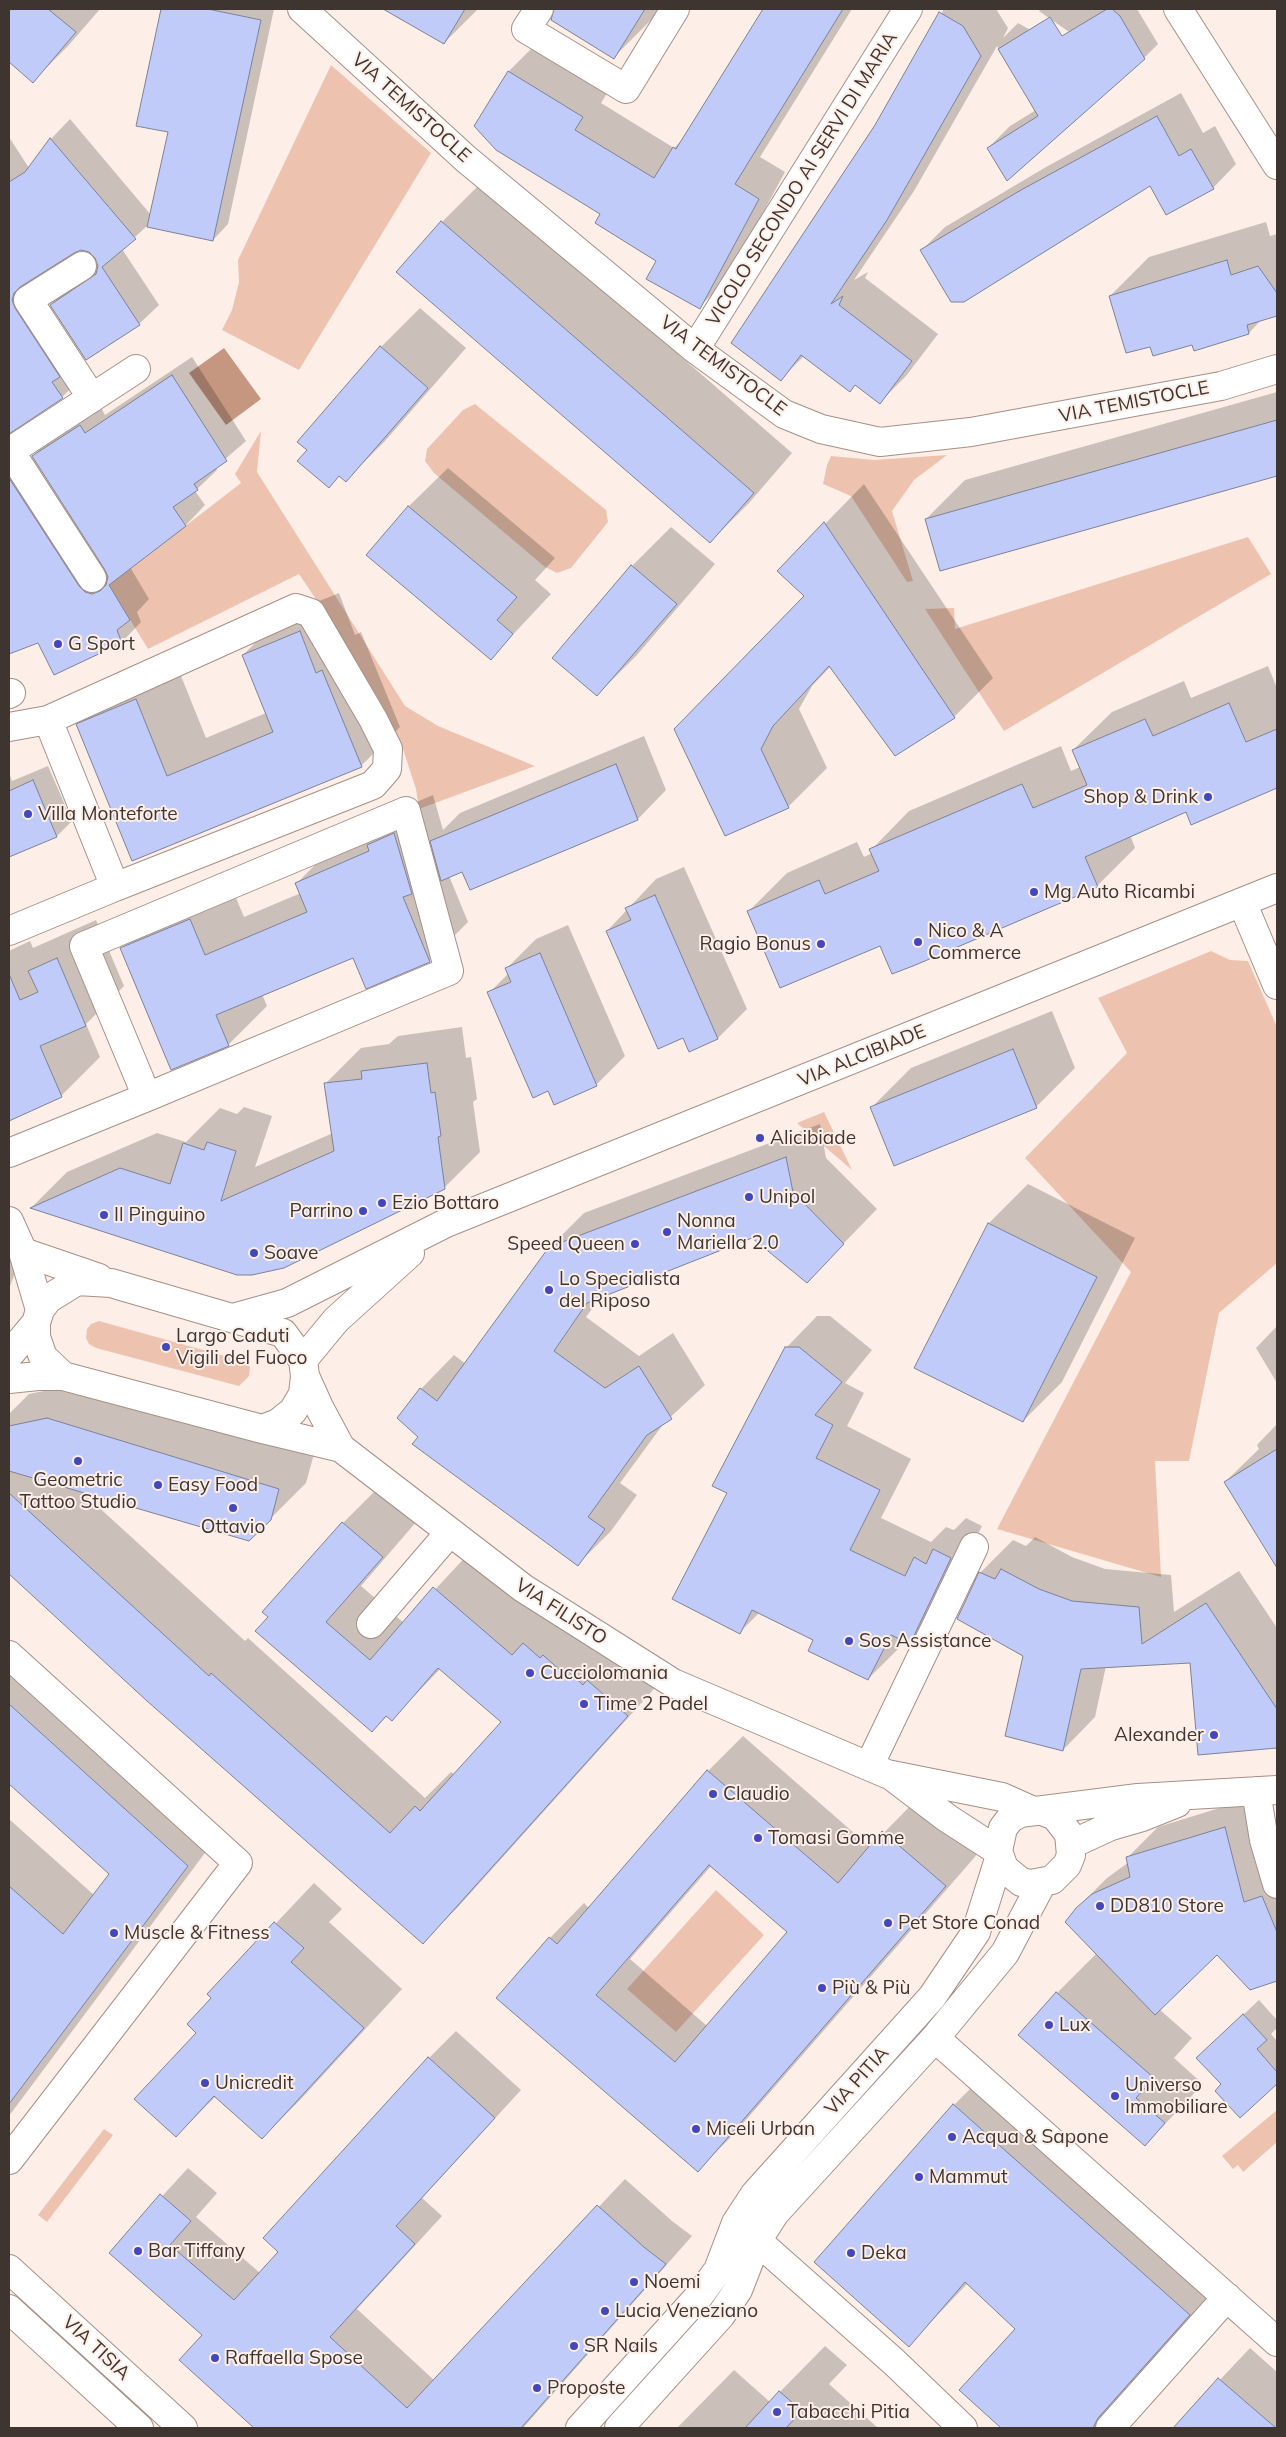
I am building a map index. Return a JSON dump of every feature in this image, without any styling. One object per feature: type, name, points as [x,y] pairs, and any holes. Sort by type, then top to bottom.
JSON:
[{"type":"street","name":"VIA TEMISTOCLE","points":[[302,9],[466,158],[695,349],[784,414],[821,429],[880,442],[971,432],[1221,386],[1277,368]]},
{"type":"street","points":[[539,9],[526,29],[626,89],[675,9]]},
{"type":"street","name":"VICOLO SECONDO AI SERVI DI MARIA","points":[[695,349],[908,9]]},
{"type":"street","points":[[1178,9],[1277,165]]},
{"type":"street","points":[[82,266],[28,300],[92,398]]},
{"type":"street","points":[[92,578],[10,452],[136,369]]},
{"type":"street","points":[[9,727],[48,720],[296,608],[311,613],[373,718],[388,749],[387,769],[373,785],[9,930]]},
{"type":"street","points":[[48,720],[116,887]]},
{"type":"street","points":[[9,1153],[147,1096],[449,971],[406,811],[84,946],[147,1096]]},
{"type":"street","name":"VIA ALCIBIADE","points":[[446,1223],[1277,888]]},
{"type":"street","points":[[1242,902],[1277,985]]},
{"type":"street","points":[[9,1221],[23,1252],[38,1316],[36,1336],[43,1357],[63,1376]]},
{"type":"street","points":[[233,1318],[287,1303],[446,1223]]},
{"type":"street","points":[[262,1429],[278,1423],[293,1410],[303,1394],[304,1368],[336,1320],[385,1274],[446,1223]]},
{"type":"street","points":[[23,1252],[111,1282],[283,1333],[304,1368],[319,1407],[341,1448]]},
{"type":"street","points":[[9,1355],[38,1316],[48,1299],[77,1281],[111,1282]]},
{"type":"street","points":[[9,1379],[63,1376],[341,1448]]},
{"type":"street","name":"VIA FILISTO","points":[[341,1448],[522,1588],[673,1682],[878,1770]]},
{"type":"street","points":[[371,1624],[450,1532]]},
{"type":"street","points":[[878,1770],[974,1548]]},
{"type":"street","points":[[9,1655],[238,1863],[9,2160]]},
{"type":"street","points":[[878,1770],[1002,1797],[1038,1811],[1055,1816],[1070,1834],[1072,1844],[1067,1865],[1052,1880],[1031,1884],[1021,1882],[1004,1868],[999,1855],[999,1839],[1006,1824],[1020,1813],[1038,1811],[1091,1802],[1266,1791],[1264,1840],[1277,1884]]},
{"type":"street","points":[[878,1770],[999,1855]]},
{"type":"street","points":[[1072,1844],[1111,1826],[1142,1817],[1197,1794]]},
{"type":"street","name":"VIA PITIA","points":[[580,2428],[714,2277],[736,2223],[755,2194],[932,1997],[976,1932],[999,1855]]},
{"type":"street","name":"VIA PITIA","points":[[619,2428],[721,2315],[738,2290],[757,2241],[775,2213],[935,2038],[1005,1953],[1042,1883]]},
{"type":"street","points":[[935,2038],[1277,2342]]},
{"type":"street","points":[[736,2223],[894,2362],[963,2428]]},
{"type":"street","name":"VIA TISIA","points":[[9,2268],[183,2428]]},
{"type":"street","points":[[1110,2428],[1227,2297]]},
{"type":"street","name":"VIA TISIA","points":[[9,2309],[140,2428]]},
{"type":"shaded area","points":[[331,65],[431,153],[299,370],[222,330],[232,310],[239,282],[238,260]]},
{"type":"shaded area","points":[[224,348],[261,399],[226,425],[189,373]]},
{"type":"shaded area","points":[[475,404],[606,510],[608,522],[571,568],[557,573],[545,567],[434,473],[425,461],[427,449],[463,410]]},
{"type":"shaded area","points":[[261,431],[257,472],[405,706],[438,726],[535,766],[419,809],[416,789],[401,743],[381,703],[344,641],[299,574],[148,649],[109,585],[241,483],[235,474]]},
{"type":"shaded area","points":[[947,455],[914,480],[892,511],[913,581],[907,582],[851,496],[823,484],[827,465],[831,456],[874,460]]},
{"type":"shaded area","points":[[1248,537],[1271,574],[1004,731],[925,609],[954,608],[955,629]]},
{"type":"shaded area","points":[[1211,951],[1230,960],[1248,961],[1277,1027],[1277,1263],[1219,1313],[1189,1461],[1155,1461],[1161,1577],[997,1529],[1131,1272],[1025,1158],[1127,1053],[1098,998]]},
{"type":"shaded area","points":[[824,1112],[852,1170],[797,1123]]},
{"type":"shaded area","points":[[99,1321],[246,1362],[250,1367],[249,1376],[239,1386],[96,1348],[89,1344],[86,1338],[87,1329],[91,1324]]},
{"type":"shaded area","points":[[716,1890],[764,1935],[676,2032],[627,1989]]},
{"type":"shaded area","points":[[1277,2110],[1277,2142],[1243,2172],[1238,2165],[1233,2169],[1222,2156]]},
{"type":"shaded area","points":[[104,2129],[113,2135],[47,2222],[38,2215]]},
{"type":"building","points":[[9,9],[48,9],[76,32],[33,83],[9,62]]},
{"type":"building","points":[[161,9],[208,9],[261,20],[213,241],[147,227],[168,132],[136,126]]},
{"type":"building","points":[[383,9],[465,9],[444,44]]},
{"type":"building","points":[[554,9],[645,9],[614,59],[551,20]]},
{"type":"building","points":[[763,9],[843,9],[735,184],[759,199],[700,309],[646,279],[656,261],[595,223],[600,214],[496,150],[474,126],[508,71],[583,117],[575,130],[654,178],[673,147],[676,149]]},
{"type":"building","points":[[1107,9],[1112,9],[1120,16],[1145,59],[1007,181],[987,148],[1038,116],[998,49],[1050,17],[1062,36]]},
{"type":"building","points":[[939,12],[963,26],[981,56],[887,220],[831,304],[843,296],[839,305],[912,361],[880,404],[855,385],[850,392],[801,355],[781,381],[731,343],[875,125]]},
{"type":"building","points":[[1157,116],[1179,156],[1191,149],[1214,189],[1166,215],[1150,186],[964,302],[951,302],[920,250],[1021,190]]},
{"type":"building","points":[[50,138],[136,239],[102,267],[140,325],[86,360],[50,305],[96,274],[98,266],[95,258],[89,252],[81,250],[74,253],[20,287],[14,293],[12,300],[15,308],[60,377],[52,382],[63,398],[9,434],[9,182],[25,172]]},
{"type":"building","points":[[441,221],[754,493],[710,543],[396,272]]},
{"type":"building","points":[[1227,260],[1231,275],[1258,266],[1277,293],[1277,316],[1247,325],[1249,334],[1194,351],[1192,345],[1153,356],[1150,347],[1126,353],[1109,296]]},
{"type":"building","points":[[380,346],[428,388],[346,482],[339,476],[329,488],[297,461],[307,450],[297,442]]},
{"type":"building","points":[[172,375],[227,461],[194,484],[198,490],[173,507],[186,526],[109,585],[130,620],[117,630],[122,643],[54,675],[38,643],[9,654],[9,478],[79,586],[85,592],[92,594],[100,591],[106,585],[108,577],[105,570],[32,456],[80,425],[85,433]]},
{"type":"building","points":[[1277,420],[1277,476],[940,571],[925,519]]},
{"type":"building","points":[[408,506],[517,597],[497,620],[513,634],[491,660],[366,555]]},
{"type":"building","points":[[824,522],[955,718],[895,756],[829,666],[773,726],[761,749],[789,808],[725,836],[674,729],[804,596],[777,571]]},
{"type":"building","points":[[631,565],[677,604],[597,696],[552,658]]},
{"type":"building","points":[[300,631],[316,673],[322,670],[362,767],[132,861],[76,724],[136,699],[167,776],[273,732],[242,655]]},
{"type":"building","points":[[1229,703],[1246,742],[1277,729],[1277,788],[1191,825],[1186,812],[1085,857],[1098,887],[913,966],[892,974],[880,946],[780,988],[747,911],[819,880],[825,894],[879,871],[869,849],[1022,784],[1033,808],[1087,785],[1072,750],[1145,719],[1153,736]]},
{"type":"building","points":[[616,764],[638,820],[470,890],[462,872],[441,881],[430,841]]},
{"type":"building","name":"Villa Monteforte","points":[[33,780],[57,837],[9,857],[9,791]]},
{"type":"building","points":[[394,833],[412,894],[403,897],[430,962],[366,989],[353,958],[216,1015],[229,1046],[171,1070],[120,948],[190,919],[205,955],[307,912],[295,883],[369,851],[367,845]]},
{"type":"building","points":[[655,895],[718,1039],[689,1052],[683,1038],[658,1049],[606,931],[631,920],[625,908]]},
{"type":"building","points":[[540,953],[597,1086],[554,1105],[548,1091],[533,1098],[487,992],[511,982],[505,968]]},
{"type":"building","points":[[57,958],[86,1026],[40,1046],[62,1097],[9,1121],[9,974],[20,1000],[38,992],[28,971]]},
{"type":"building","points":[[1013,1049],[1037,1108],[894,1166],[870,1107]]},
{"type":"building","points":[[427,1063],[431,1093],[435,1092],[441,1136],[438,1137],[445,1189],[284,1268],[252,1275],[237,1275],[30,1208],[120,1168],[170,1184],[183,1143],[204,1150],[207,1142],[236,1151],[221,1201],[334,1151],[324,1083],[362,1079],[361,1071]]},
{"type":"building","points":[[786,1157],[793,1192],[844,1244],[807,1283],[752,1238],[587,1303],[554,1351],[605,1388],[639,1366],[672,1419],[647,1435],[588,1517],[605,1529],[578,1566],[412,1444],[418,1437],[397,1418],[420,1388],[437,1401],[549,1247]]},
{"type":"building","points":[[988,1223],[1097,1277],[1023,1422],[914,1368]]},
{"type":"building","points":[[785,1347],[799,1347],[842,1382],[815,1415],[833,1425],[816,1458],[880,1490],[850,1550],[905,1576],[914,1557],[926,1564],[933,1549],[951,1558],[910,1644],[891,1635],[868,1680],[808,1651],[813,1640],[752,1610],[740,1634],[672,1599],[727,1493],[712,1486]]},
{"type":"building","points":[[47,1418],[279,1489],[271,1520],[249,1541],[9,1471],[9,1426]]},
{"type":"building","points":[[1277,1449],[1277,1568],[1224,1482]]},
{"type":"building","points":[[9,1493],[209,1676],[211,1673],[390,1833],[415,1806],[420,1811],[501,1722],[438,1668],[392,1721],[386,1716],[372,1732],[255,1631],[268,1617],[262,1612],[342,1522],[383,1557],[326,1622],[370,1660],[433,1587],[512,1655],[523,1643],[540,1658],[543,1655],[562,1672],[565,1668],[583,1685],[587,1680],[628,1716],[423,1944],[147,1701],[9,1574]]},
{"type":"building","points":[[1001,1569],[1039,1589],[1072,1601],[1139,1607],[1142,1644],[1206,1603],[1277,1709],[1277,1748],[1198,1755],[1190,1663],[1081,1669],[1063,1751],[1005,1736],[1023,1656],[957,1619],[979,1572],[995,1579]]},
{"type":"building","points":[[9,1704],[188,1866],[9,2104],[9,1886],[63,1934],[109,1874],[9,1784]]},
{"type":"building","points":[[707,1770],[838,1883],[882,1831],[946,1886],[698,2172],[496,1998],[549,1937],[557,1944]],"holes":[[[709,1865],[787,1932],[675,2062],[596,1995]]]},
{"type":"building","points":[[1225,1827],[1244,1902],[1262,1896],[1277,1932],[1277,1981],[1250,1990],[1217,1955],[1155,2015],[1065,1922],[1076,1908],[1092,1894],[1130,1877],[1126,1857]]},
{"type":"building","points":[[274,1922],[304,1948],[291,1962],[364,2028],[262,2139],[214,2096],[176,2137],[134,2099],[196,2033],[187,2024],[211,1998],[207,1994]]},
{"type":"building","points":[[1056,1992],[1154,2078],[1136,2098],[1165,2123],[1145,2146],[1018,2035]]},
{"type":"building","points":[[1243,2014],[1267,2040],[1257,2049],[1277,2072],[1277,2084],[1240,2118],[1215,2091],[1221,2084],[1196,2058]]},
{"type":"building","points":[[428,2057],[495,2118],[396,2226],[415,2244],[330,2337],[407,2408],[597,2205],[666,2264],[521,2428],[254,2428],[179,2360],[202,2335],[109,2253],[160,2194],[191,2221],[170,2245],[234,2300],[278,2252],[263,2238]]},
{"type":"building","points":[[953,2104],[1190,2315],[1098,2418],[1093,2428],[1001,2428],[959,2390],[1015,2329],[965,2282],[909,2347],[814,2262]]},
{"type":"building","points":[[1218,2378],[1276,2428],[1173,2428]]},
{"type":"building","points":[[779,2391],[802,2411],[786,2428],[745,2428]]},
{"type":"place","name":"G Sport","points":[[58,644]]},
{"type":"place","name":"Shop & Drink","points":[[1208,797]]},
{"type":"place","name":"Villa Monteforte","points":[[28,814]]},
{"type":"place","name":"Mg Auto Ricambi","points":[[1034,892]]},
{"type":"place","name":"Nico & A Commerce","points":[[918,942]]},
{"type":"place","name":"Ragio Bonus","points":[[821,944]]},
{"type":"place","name":"Alicibiade","points":[[760,1138]]},
{"type":"place","name":"Unipol","points":[[749,1197]]},
{"type":"place","name":"Ezio Bottaro","points":[[382,1203]]},
{"type":"place","name":"Parrino","points":[[363,1211]]},
{"type":"place","name":"Il Pinguino","points":[[104,1215]]},
{"type":"place","name":"Nonna Mariella 2.0","points":[[667,1232]]},
{"type":"place","name":"Speed Queen","points":[[635,1244]]},
{"type":"place","name":"Soave","points":[[254,1253]]},
{"type":"place","name":"Lo Specialista del Riposo","points":[[549,1290]]},
{"type":"place","name":"Largo Caduti Vigili del Fuoco","points":[[166,1347]]},
{"type":"place","name":"Geometric Tattoo Studio","points":[[78,1461]]},
{"type":"place","name":"Easy Food","points":[[158,1485]]},
{"type":"place","name":"Ottavio","points":[[233,1508]]},
{"type":"place","name":"Sos Assistance","points":[[849,1641]]},
{"type":"place","name":"Cucciolomania","points":[[530,1673]]},
{"type":"place","name":"Time 2 Padel","points":[[584,1704]]},
{"type":"place","name":"Alexander","points":[[1214,1735]]},
{"type":"place","name":"Claudio","points":[[713,1794]]},
{"type":"place","name":"Tomasi Gomme","points":[[758,1838]]},
{"type":"place","name":"DD810 Store","points":[[1100,1906]]},
{"type":"place","name":"Pet Store Conad","points":[[888,1923]]},
{"type":"place","name":"Muscle & Fitness","points":[[114,1933]]},
{"type":"place","name":"Più & Più","points":[[822,1988]]},
{"type":"place","name":"Lux","points":[[1049,2025]]},
{"type":"place","name":"Unicredit","points":[[205,2083]]},
{"type":"place","name":"Universo Immobiliare","points":[[1115,2096]]},
{"type":"place","name":"Miceli Urban","points":[[696,2129]]},
{"type":"place","name":"Acqua & Sapone","points":[[952,2137]]},
{"type":"place","name":"Mammut","points":[[919,2177]]},
{"type":"place","name":"Bar Tiffany","points":[[138,2251]]},
{"type":"place","name":"Deka","points":[[851,2253]]},
{"type":"place","name":"Noemi","points":[[634,2282]]},
{"type":"place","name":"Lucia Veneziano","points":[[605,2311]]},
{"type":"place","name":"SR Nails","points":[[574,2346]]},
{"type":"place","name":"Raffaella Spose","points":[[215,2358]]},
{"type":"place","name":"Proposte","points":[[537,2388]]},
{"type":"place","name":"Tabacchi Pitia","points":[[777,2412]]}]
